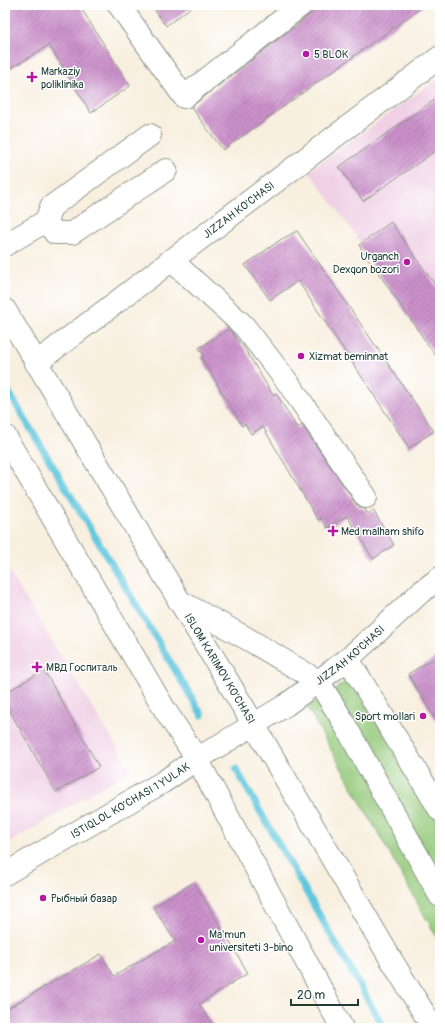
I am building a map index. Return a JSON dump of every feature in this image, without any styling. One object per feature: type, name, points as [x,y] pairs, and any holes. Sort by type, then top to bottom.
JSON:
[{"type":"main road","points":[[119,5],[184,97],[301,5]]},
{"type":"main road","name":"JIZZAH KO'CHASI","points":[[36,363],[440,57]]},
{"type":"main road","points":[[5,245],[46,221],[51,207],[150,135]]},
{"type":"main road","points":[[46,221],[55,233],[72,233],[166,170]]},
{"type":"main road","points":[[171,260],[244,326],[289,384],[366,497]]},
{"type":"main road","name":"ISLOM KARIMOV KO'CHASI","points":[[5,310],[254,725],[389,956],[434,1028]]},
{"type":"main road","points":[[5,436],[165,710],[197,759],[342,1028]]},
{"type":"main road","name":"JIZZAH KO'CHASI","points":[[254,725],[286,705],[348,659],[421,592],[440,578]]},
{"type":"main road","points":[[179,601],[246,638],[318,681],[340,716],[440,896]]},
{"type":"main road","points":[[348,659],[440,810]]},
{"type":"main road","name":"ISTIQLOL KO'CHASI 1 YULAK","points":[[5,874],[163,782],[197,759],[254,725]]},
{"type":"shaded area","name":"Urganch Dexqon bozori","points":[[440,77],[440,352],[309,171]]},
{"type":"shaded area","name":"МВД Госпиталь","points":[[5,565],[131,770],[5,845]]},
{"type":"green space","points":[[350,679],[440,825],[440,943],[307,707]]},
{"type":"building","points":[[5,5],[79,5],[130,86],[91,113],[49,45],[5,72]]},
{"type":"building","points":[[151,5],[194,5],[166,26]]},
{"type":"building","name":"5 BLOK","points":[[322,5],[425,5],[223,150],[191,107]]},
{"type":"building","points":[[440,96],[440,148],[363,201],[339,167]]},
{"type":"building","points":[[391,222],[440,292],[440,362],[359,245]]},
{"type":"building","points":[[297,231],[434,431],[409,448],[298,281],[270,300],[245,265],[280,240]]},
{"type":"building","points":[[229,329],[243,346],[273,395],[276,393],[297,428],[302,425],[356,504],[360,508],[365,509],[368,514],[373,510],[394,545],[373,559],[347,516],[327,528],[321,518],[318,520],[263,427],[251,434],[245,424],[242,426],[201,357],[204,356],[199,348]]},
{"type":"building","points":[[440,655],[440,727],[408,674]]},
{"type":"building","points":[[44,670],[99,767],[56,792],[5,703],[5,693]]},
{"type":"building","points":[[194,882],[248,973],[199,1004],[215,1028],[5,1028],[5,1010],[101,954],[114,976],[175,941],[153,907]]},
{"type":"waterway","points":[[5,386],[202,715]]},
{"type":"waterway","points":[[236,769],[384,1028]]},
{"type":"place","name":"5 BLOK","points":[[306,54]]},
{"type":"place","name":"Markaziy poliklinika","points":[[32,77]]},
{"type":"place","name":"Urganch Dexqon bozori","points":[[407,262]]},
{"type":"place","name":"Xizmat beminnat","points":[[301,356]]},
{"type":"place","name":"Med malham shifo","points":[[333,531]]},
{"type":"place","name":"МВД Госпиталь","points":[[37,667]]},
{"type":"place","name":"Sport mollari","points":[[423,716]]},
{"type":"place","name":"Рыбный базар","points":[[43,898]]},
{"type":"place","name":"Ma'mun universiteti 3-bino","points":[[201,940]]}]
